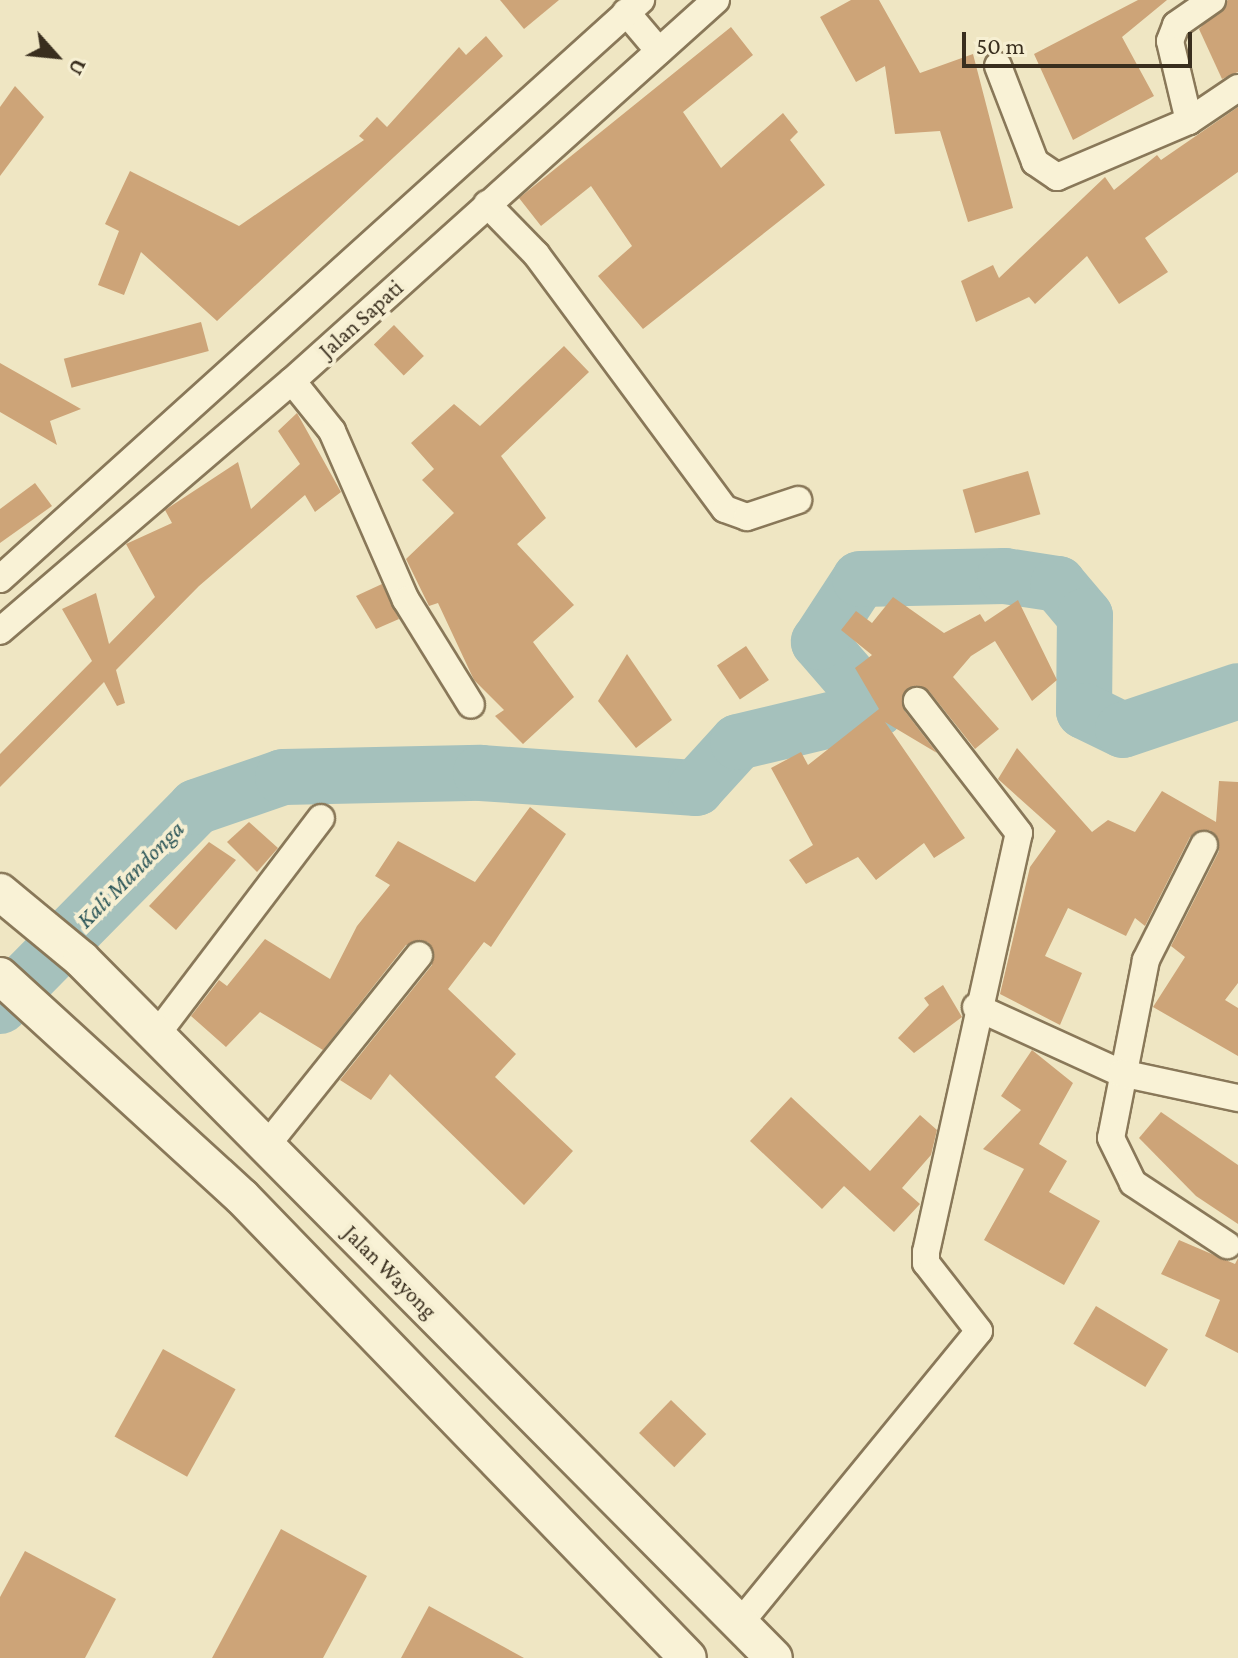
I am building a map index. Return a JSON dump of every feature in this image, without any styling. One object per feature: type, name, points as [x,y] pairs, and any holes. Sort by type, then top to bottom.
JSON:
[{"type":"main road","name":"Jalan Wayong","points":[[14,902],[81,959],[157,1034],[774,1658]]},
{"type":"main road","points":[[0,976],[350,1304],[688,1658]]},
{"type":"street","name":"Jalan Sapati","points":[[0,631],[292,381],[716,0]]},
{"type":"street","points":[[1189,121],[1170,41],[1176,25],[1212,0]]},
{"type":"street","points":[[0,579],[633,6],[659,51]]},
{"type":"street","points":[[998,66],[1035,162],[1050,178],[1189,121],[1238,88]]},
{"type":"street","points":[[487,204],[536,254],[725,509],[747,517],[798,500]]},
{"type":"street","points":[[292,381],[332,431],[406,600],[471,705]]},
{"type":"street","points":[[740,1623],[978,1336],[926,1263],[976,1007],[1017,866],[1019,833],[917,701]]},
{"type":"street","points":[[157,1034],[321,818]]},
{"type":"street","points":[[1204,845],[1146,960],[1121,1073],[1111,1138],[1118,1164],[1133,1183],[1227,1245]]},
{"type":"street","points":[[267,1145],[419,955]]},
{"type":"street","points":[[976,1007],[1121,1073],[1238,1098]]},
{"type":"building","points":[[500,0],[559,0],[524,29]]},
{"type":"building","points":[[851,0],[879,0],[920,73],[973,54],[1013,208],[968,222],[940,131],[895,134],[885,66],[856,82],[820,17]]},
{"type":"building","points":[[1138,0],[1167,0],[1122,37],[1154,96],[1073,140],[1034,54]]},
{"type":"building","points":[[1228,0],[1238,0],[1238,72],[1222,79],[1199,29]]},
{"type":"building","points":[[731,27],[753,55],[683,112],[721,168],[783,113],[798,132],[790,140],[825,185],[643,329],[598,276],[632,246],[591,186],[541,226],[519,198]]},
{"type":"building","points":[[486,36],[503,56],[217,321],[141,252],[124,295],[98,285],[119,231],[105,224],[130,171],[239,226],[364,140],[359,136],[377,117],[387,127],[459,47],[466,55]]},
{"type":"building","points":[[15,86],[44,117],[0,176],[0,107]]},
{"type":"building","points":[[1238,107],[1238,172],[1145,238],[1168,272],[1119,304],[1087,256],[1035,304],[1029,297],[976,322],[961,281],[993,265],[999,278],[1105,177],[1114,190],[1157,155],[1161,160]]},
{"type":"building","points":[[201,322],[209,351],[72,388],[64,359]]},
{"type":"building","points":[[394,325],[424,356],[404,375],[374,344]]},
{"type":"building","points":[[564,346],[589,372],[501,456],[546,518],[517,544],[574,605],[533,642],[574,697],[523,744],[495,716],[504,710],[474,680],[438,603],[429,606],[406,559],[454,513],[422,480],[434,469],[411,443],[454,404],[480,426]]},
{"type":"building","points":[[0,363],[81,409],[50,421],[57,445],[0,412]]},
{"type":"building","points":[[297,413],[341,492],[315,512],[305,495],[199,586],[116,670],[125,703],[117,706],[104,682],[0,787],[0,754],[92,661],[62,609],[96,593],[109,644],[155,597],[126,544],[172,523],[165,510],[238,462],[251,509],[300,464],[278,431]]},
{"type":"building","points":[[1028,471],[1040,514],[975,533],[963,490]]},
{"type":"building","points":[[35,483],[52,506],[0,543],[0,509]]},
{"type":"building","points":[[382,584],[399,619],[376,629],[356,596]]},
{"type":"building","points":[[893,597],[944,633],[980,614],[985,622],[1018,600],[1057,680],[1032,701],[995,641],[971,656],[953,677],[999,729],[975,749],[929,691],[907,689],[904,710],[937,753],[885,722],[965,838],[934,858],[924,843],[876,880],[858,857],[806,884],[789,860],[813,845],[771,768],[801,752],[808,765],[879,709],[855,668],[872,655],[841,630],[856,611],[872,623]]},
{"type":"building","points":[[746,646],[769,680],[740,700],[717,666]]},
{"type":"building","points":[[627,654],[672,720],[636,748],[598,701]]},
{"type":"building","points":[[1017,748],[1092,832],[1108,820],[1135,832],[1162,791],[1216,822],[1219,781],[1238,782],[1238,983],[1225,1000],[1238,1008],[1238,1056],[1153,1007],[1185,957],[1171,946],[1219,851],[1210,830],[1190,837],[1145,926],[1135,918],[1126,936],[1068,908],[1045,956],[1082,973],[1060,1025],[1000,994],[1030,867],[1056,831],[998,779]]},
{"type":"building","points":[[530,807],[566,834],[491,947],[484,942],[448,989],[516,1054],[495,1077],[573,1151],[524,1205],[390,1074],[371,1100],[340,1080],[432,965],[428,942],[406,945],[323,1050],[260,1012],[226,1047],[191,1016],[219,980],[227,986],[265,939],[330,979],[357,926],[390,885],[375,876],[398,841],[475,882]]},
{"type":"building","points":[[249,822],[278,848],[257,872],[227,842]]},
{"type":"building","points":[[209,842],[236,860],[176,930],[149,906]]},
{"type":"building","points":[[943,985],[962,1017],[914,1053],[898,1038],[929,1005],[924,998]]},
{"type":"building","points":[[1032,1050],[1073,1083],[1039,1144],[1067,1161],[1049,1192],[1100,1221],[1064,1285],[984,1240],[1024,1169],[983,1149],[1021,1110],[1001,1096]]},
{"type":"building","points":[[791,1097],[870,1171],[920,1115],[937,1130],[931,1155],[902,1188],[920,1204],[894,1232],[844,1186],[822,1209],[750,1141]]},
{"type":"building","points":[[1161,1112],[1238,1165],[1238,1224],[1196,1196],[1139,1138]]},
{"type":"building","points":[[1179,1240],[1235,1264],[1238,1258],[1238,1353],[1205,1336],[1220,1300],[1161,1274]]},
{"type":"building","points":[[1096,1306],[1168,1349],[1145,1387],[1073,1344]]},
{"type":"building","points":[[163,1349],[236,1389],[187,1477],[115,1436]]},
{"type":"building","points":[[671,1400],[706,1434],[674,1467],[639,1433]]},
{"type":"building","points":[[281,1529],[367,1576],[323,1658],[212,1658]]},
{"type":"building","points":[[25,1551],[116,1599],[85,1658],[0,1658],[0,1597]]},
{"type":"building","points":[[429,1606],[524,1658],[401,1658]]},
{"type":"waterway","name":"Kali Mandonga","points":[[0,1006],[196,807],[283,777],[481,773],[696,788],[738,742],[877,709],[819,642],[860,579],[1005,576],[1058,584],[1085,616],[1084,711],[1123,730],[1238,691]]}]
